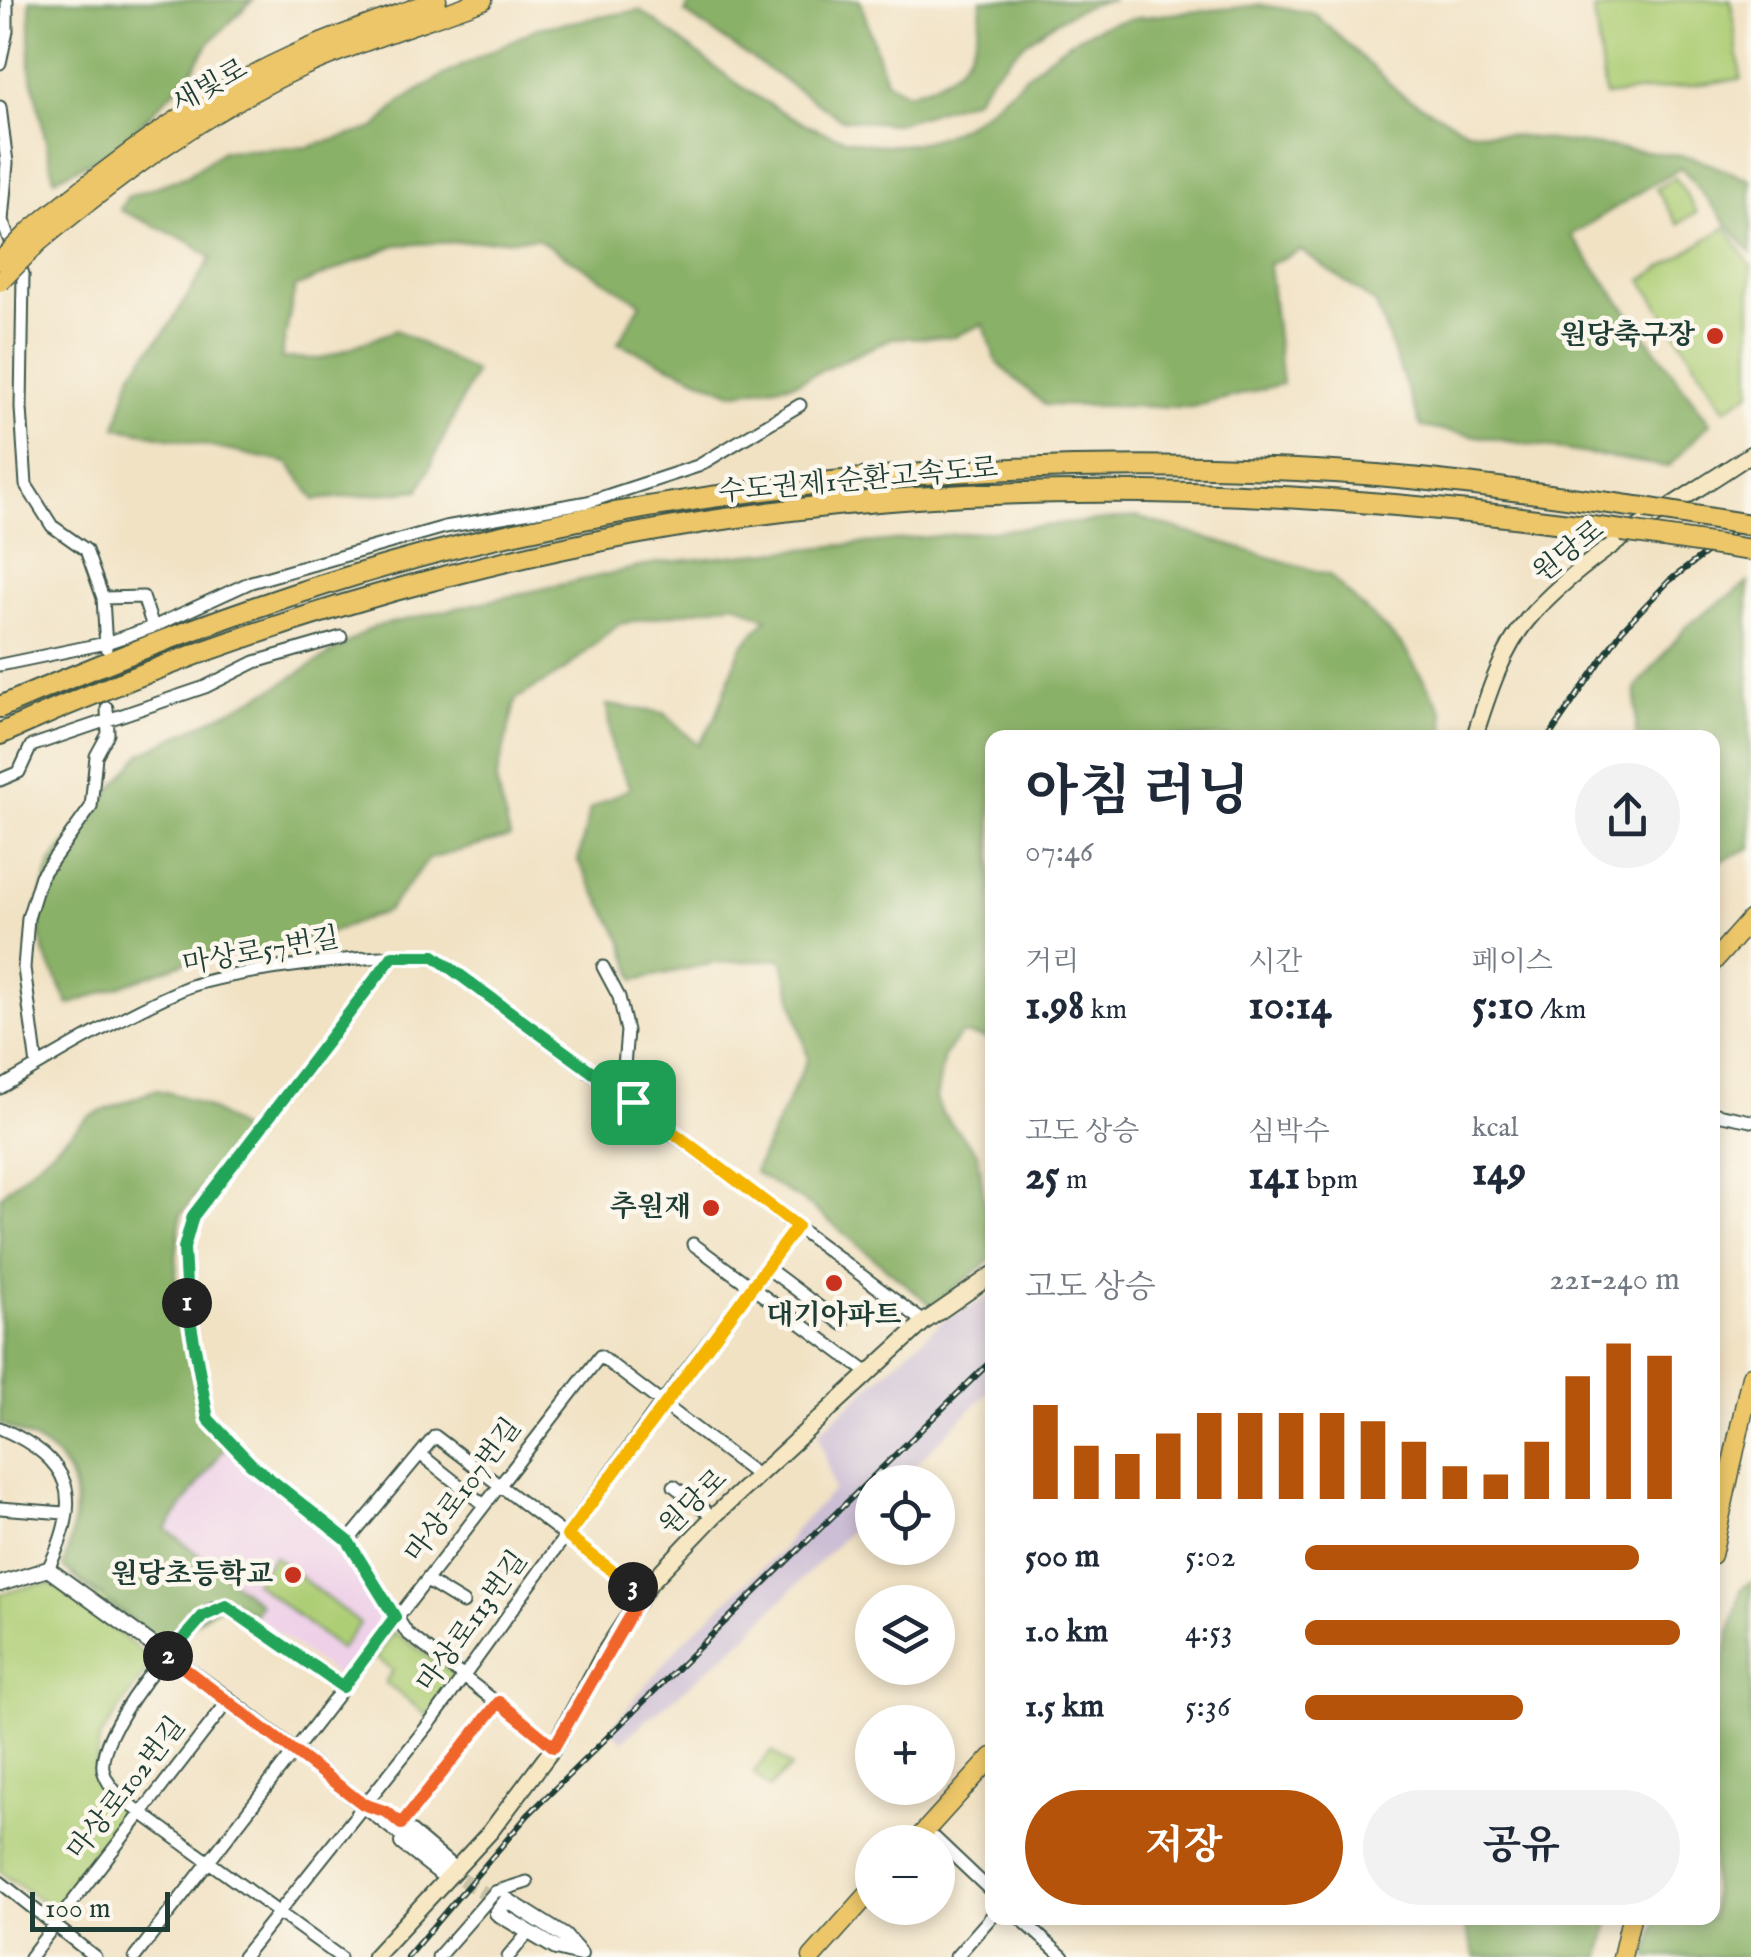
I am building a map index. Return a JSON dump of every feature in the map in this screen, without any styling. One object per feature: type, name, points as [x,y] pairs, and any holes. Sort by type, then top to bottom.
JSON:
[{"type":"highway","name":"수도권제1순환고속도로","points":[[0,707],[142,648],[356,575],[522,531],[818,482],[941,472],[1156,466],[1354,473],[1645,508],[1751,525]]},
{"type":"highway","name":"수도권제1순환고속도로","points":[[0,734],[214,648],[391,592],[580,545],[692,525],[914,498],[1194,492],[1447,508],[1751,550]]},
{"type":"main road","name":"새빛로","points":[[0,282],[35,236],[107,167],[182,115],[292,56],[437,0]]},
{"type":"main road","name":"새빛로","points":[[0,261],[206,118],[302,67],[483,0]]},
{"type":"main road","name":"원당로","points":[[1477,730],[1492,685],[1526,621],[1571,577],[1751,454]]},
{"type":"main road","points":[[1720,938],[1751,904]]},
{"type":"main road","points":[[1720,954],[1751,919]]},
{"type":"main road","name":"원당로","points":[[374,1957],[451,1874],[554,1747],[642,1594],[712,1517],[868,1373],[924,1322],[985,1281]]},
{"type":"main road","points":[[1720,1518],[1751,1376]]},
{"type":"main road","points":[[930,1825],[985,1765]]},
{"type":"main road","points":[[947,1825],[985,1783]]},
{"type":"main road","points":[[813,1957],[855,1909]]},
{"type":"main road","points":[[825,1957],[855,1924]]},
{"type":"main road","points":[[1622,1957],[1629,1925]]},
{"type":"street","points":[[0,63],[7,31],[7,0]]},
{"type":"street","points":[[0,107],[7,163],[1,223],[23,274],[21,408],[26,485],[52,526],[86,550],[103,598],[106,648]]},
{"type":"street","points":[[0,665],[106,648],[250,582],[445,527],[588,502],[698,466],[800,405]]},
{"type":"street","points":[[103,598],[143,597],[152,627]]},
{"type":"street","points":[[0,780],[18,772],[31,746],[107,712],[204,687],[255,662],[341,637]]},
{"type":"street","points":[[37,1066],[24,968],[28,918],[41,876],[91,807],[96,756],[108,734],[107,712]]},
{"type":"street","points":[[393,956],[208,1191],[193,1216],[184,1248],[185,1294],[208,1419],[251,1464],[348,1541],[407,1633],[466,1674],[554,1747]]},
{"type":"street","name":"마상로57번길","points":[[0,1088],[187,987],[393,956],[434,956],[924,1322]]},
{"type":"street","points":[[603,967],[618,996],[627,1031],[624,1066],[633,1102]]},
{"type":"street","points":[[1720,1115],[1751,1121]]},
{"type":"street","name":"마상로113번길","points":[[244,1957],[466,1674],[662,1402],[797,1226]]},
{"type":"street","points":[[693,1244],[868,1373]]},
{"type":"street","points":[[766,1267],[842,1324]]},
{"type":"street","name":"마상로107번길","points":[[135,1957],[600,1356],[662,1402]]},
{"type":"street","points":[[662,1402],[758,1476]]},
{"type":"street","points":[[0,1428],[46,1451],[58,1465],[67,1490],[58,1550],[48,1568],[0,1584]]},
{"type":"street","points":[[348,1541],[435,1436],[642,1594]]},
{"type":"street","points":[[420,1454],[484,1505]]},
{"type":"street","points":[[674,1486],[712,1517]]},
{"type":"street","points":[[0,1508],[64,1513]]},
{"type":"street","points":[[48,1568],[229,1700],[412,1842]]},
{"type":"street","points":[[427,1580],[462,1604]]},
{"type":"street","points":[[340,1957],[140,1812],[115,1792],[102,1770],[105,1748],[124,1712],[166,1655],[209,1611],[226,1606],[343,1687]]},
{"type":"street","name":"마상로102번길","points":[[30,1957],[229,1700]]},
{"type":"street","points":[[401,1824],[499,1702]]},
{"type":"street","points":[[363,1804],[387,1812],[451,1874]]},
{"type":"street","points":[[363,1804],[378,1824],[451,1874]]},
{"type":"street","points":[[955,1859],[985,1886]]},
{"type":"street","points":[[0,1882],[95,1957]]},
{"type":"street","points":[[438,1957],[489,1910],[496,1892],[527,1882],[510,1905],[489,1910]]},
{"type":"street","points":[[510,1905],[581,1956]]},
{"type":"street","points":[[489,1910],[556,1948],[581,1956]]},
{"type":"street","points":[[956,1957],[985,1924]]},
{"type":"street","points":[[1028,1925],[1064,1957]]},
{"type":"street","points":[[508,1957],[529,1932]]},
{"type":"shaded area","points":[[985,1299],[985,1395],[915,1465],[855,1465],[855,1526],[737,1645],[622,1741],[610,1729],[684,1640],[783,1549],[796,1528],[834,1490],[819,1432],[947,1317]]},
{"type":"shaded area","name":"원당초등학교","points":[[225,1447],[346,1547],[386,1615],[341,1679],[253,1615],[259,1604],[166,1529]]},
{"type":"green space","points":[[30,0],[253,0],[209,43],[189,75],[135,130],[109,153],[54,179],[30,68]]},
{"type":"green space","points":[[692,0],[860,0],[886,81],[907,93],[940,81],[963,62],[976,35],[981,0],[1114,0],[1075,11],[1035,36],[1000,67],[975,99],[895,124],[841,119],[685,13]]},
{"type":"green space","points":[[1677,0],[1731,0],[1741,79],[1605,96],[1594,10]]},
{"type":"green space","points":[[1259,5],[1314,13],[1401,94],[1467,130],[1692,157],[1751,180],[1751,253],[1681,167],[1571,235],[1710,423],[1668,467],[1421,427],[1376,304],[1301,250],[1269,264],[1282,384],[1192,407],[1045,405],[997,363],[983,324],[953,337],[892,338],[795,383],[732,393],[618,343],[641,303],[536,238],[396,245],[295,287],[281,358],[321,359],[396,330],[475,372],[419,490],[315,500],[288,463],[116,427],[132,372],[169,326],[211,258],[188,241],[120,210],[127,197],[187,176],[223,151],[309,147],[375,128],[401,102],[440,77],[537,28],[640,10],[756,96],[798,120],[842,138],[887,145],[932,139],[977,117],[1066,44],[1100,27],[1156,15]]},
{"type":"green space","points":[[1675,177],[1697,212],[1678,224],[1656,189]]},
{"type":"green space","name":"원당축구장","points":[[1726,227],[1751,266],[1751,392],[1725,409],[1642,280]]},
{"type":"green space","points":[[1137,517],[1329,575],[1403,646],[1443,711],[1445,730],[985,730],[985,1038],[961,1034],[944,1055],[936,1099],[942,1113],[978,1154],[985,1206],[985,1264],[932,1306],[812,1207],[754,1172],[808,1058],[782,959],[714,963],[635,980],[622,939],[578,861],[590,809],[630,788],[612,750],[607,705],[664,713],[698,745],[715,719],[741,647],[767,619],[735,603],[619,624],[565,670],[516,699],[496,781],[510,837],[429,859],[387,911],[293,947],[216,951],[69,1005],[43,950],[37,910],[52,861],[141,754],[275,688],[373,627],[657,563]]},
{"type":"green space","points":[[1748,583],[1751,848],[1720,861],[1720,730],[1636,730],[1636,688],[1688,625]]},
{"type":"green space","points":[[155,1090],[203,1105],[244,1133],[181,1214],[175,1294],[204,1418],[225,1447],[166,1529],[260,1604],[253,1615],[236,1603],[212,1610],[178,1636],[161,1640],[107,1605],[97,1616],[153,1661],[99,1739],[95,1773],[127,1815],[54,1910],[0,1872],[0,1594],[46,1584],[86,1608],[96,1596],[63,1567],[75,1509],[69,1476],[48,1448],[29,1436],[0,1196],[90,1116]]},
{"type":"green space","points":[[155,1090],[203,1105],[244,1133],[181,1214],[175,1294],[204,1418],[225,1447],[166,1529],[260,1604],[253,1615],[236,1603],[215,1604],[177,1638],[159,1640],[63,1567],[75,1515],[71,1478],[62,1462],[47,1449],[0,1424],[0,1196],[90,1116]]},
{"type":"green space","points":[[274,1556],[360,1624],[340,1649],[254,1582]]},
{"type":"green space","points":[[1751,1582],[1751,1957],[1647,1957],[1655,1925],[1720,1925],[1720,1673],[1741,1589]]},
{"type":"green space","points":[[394,1632],[457,1676],[428,1716],[385,1683],[393,1670],[375,1657]]},
{"type":"green space","points":[[772,1751],[791,1767],[769,1788],[753,1773]]},
{"type":"green space","points":[[1462,1925],[1608,1925],[1601,1957],[1475,1957]]},
{"type":"tunnel","points":[[444,1868],[502,1904]]},
{"type":"railway","points":[[1553,730],[1622,630],[1669,581],[1751,519]]},
{"type":"railway","points":[[407,1957],[528,1815],[985,1367]]},
{"type":"place","name":"원당축구장","points":[[1715,336]]},
{"type":"place","name":"추원재","points":[[711,1208]]},
{"type":"place","name":"대기아파트","points":[[834,1283]]},
{"type":"place","name":"원당초등학교","points":[[293,1575]]},
{"type":"route","points":[[393,956],[434,956],[633,1102],[797,1226],[662,1402],[567,1536],[642,1594],[605,1652],[554,1747],[499,1702],[401,1824],[387,1812],[363,1804],[166,1655],[209,1611],[226,1606],[343,1687],[395,1617],[348,1541],[251,1464],[208,1419],[185,1294],[184,1248],[193,1216],[208,1191],[393,956]]}]
